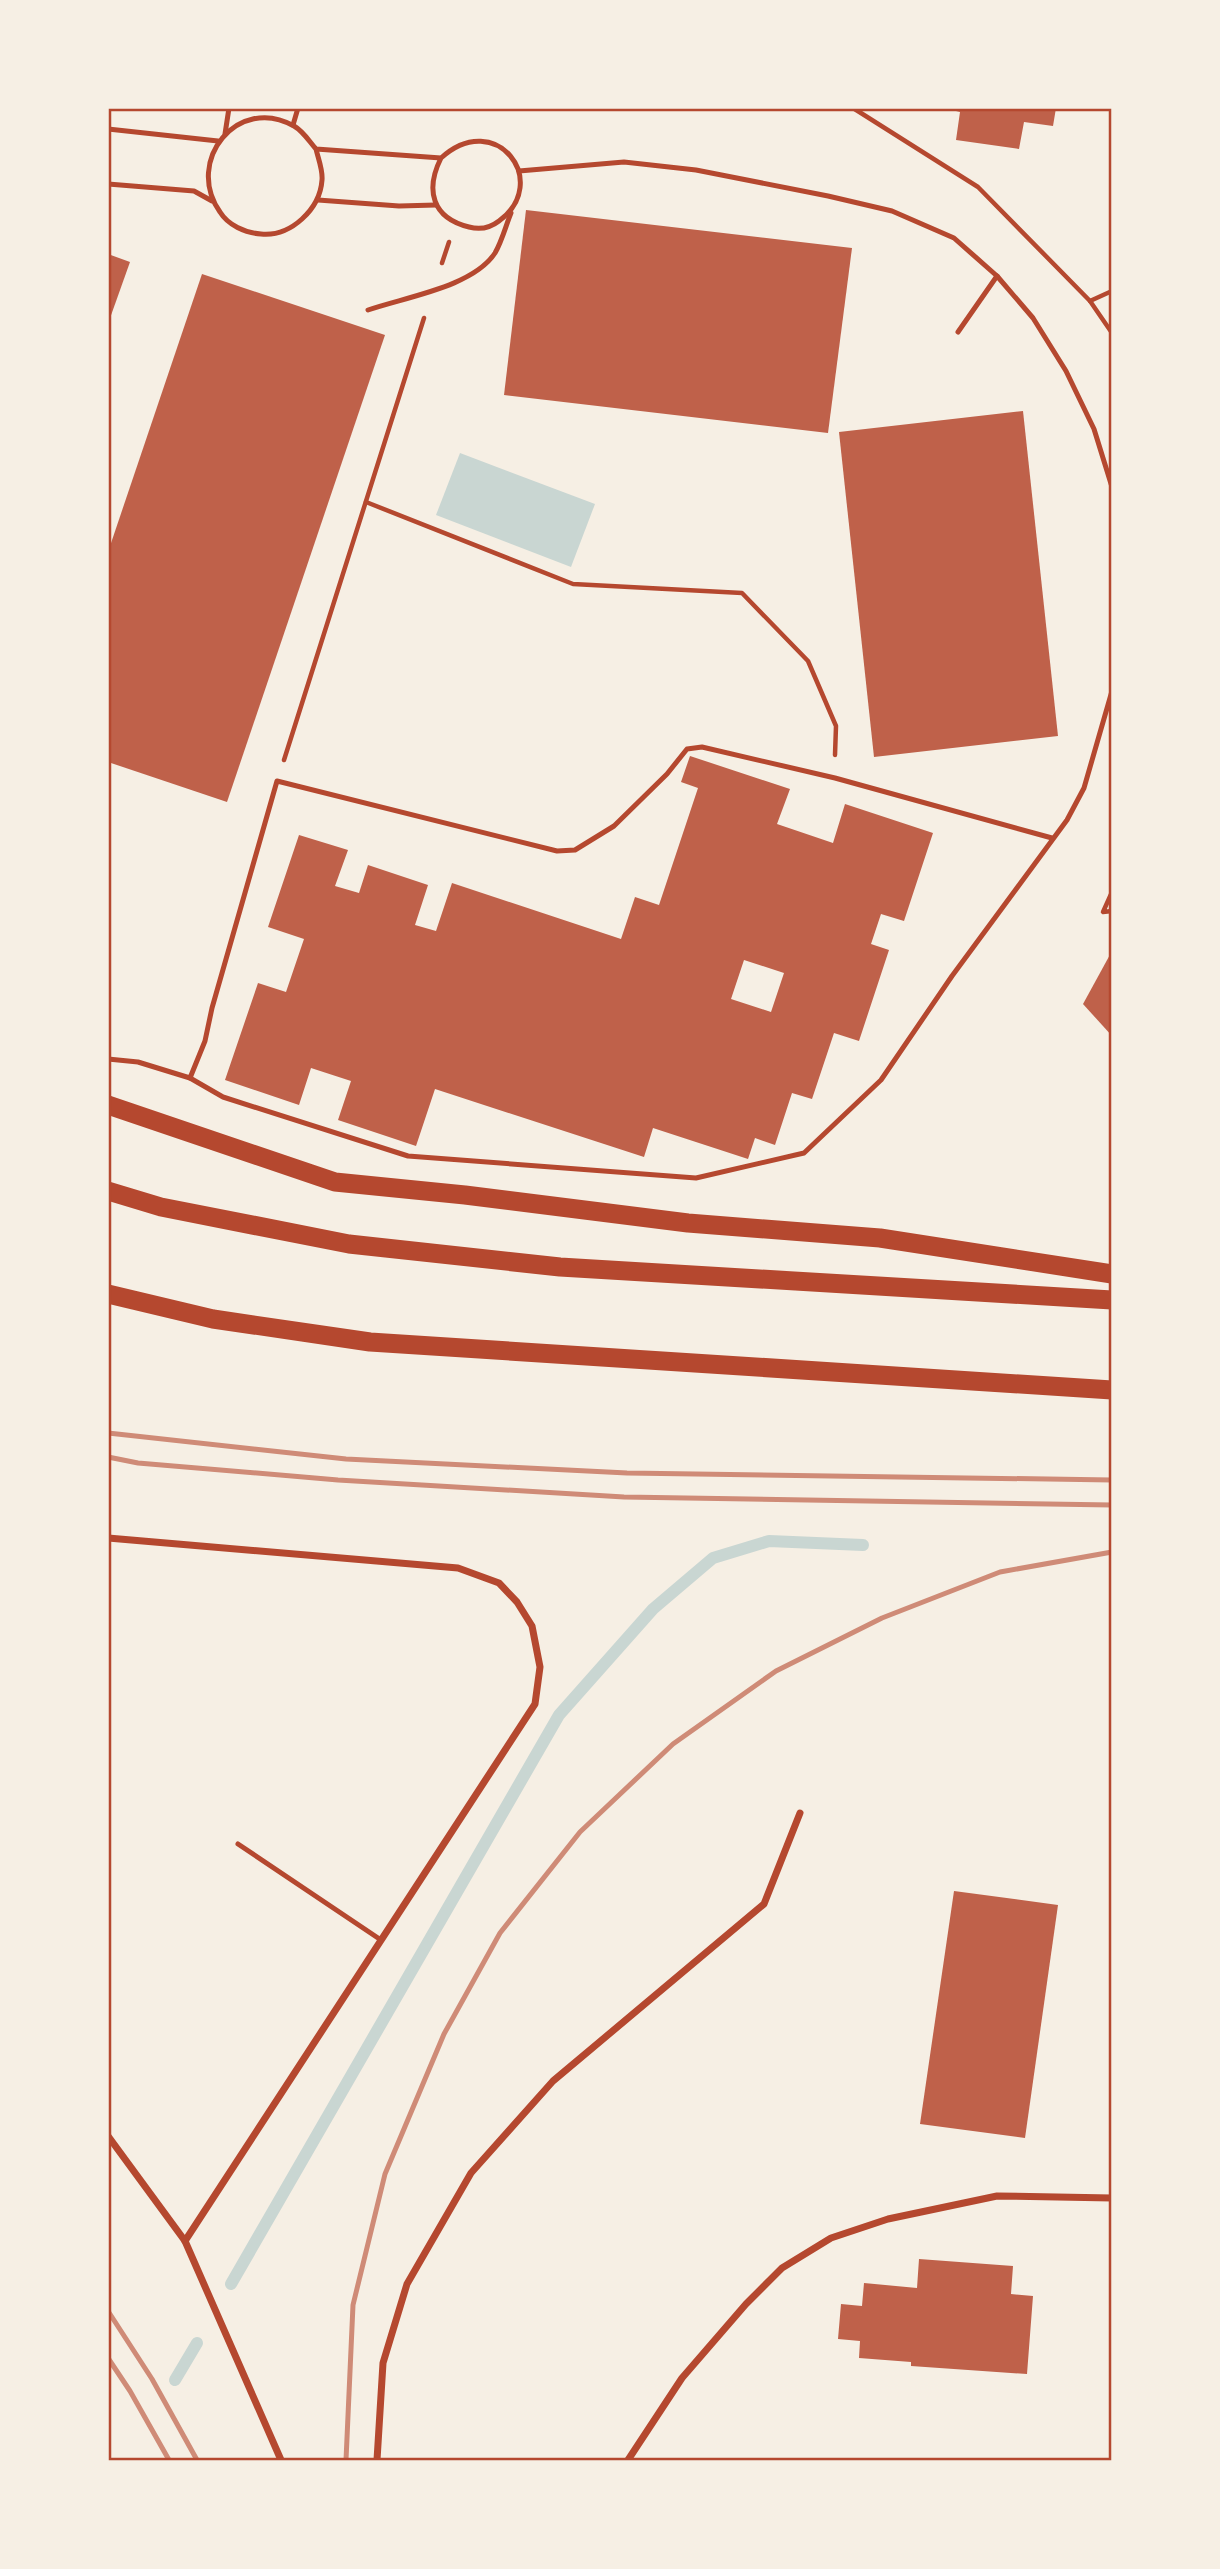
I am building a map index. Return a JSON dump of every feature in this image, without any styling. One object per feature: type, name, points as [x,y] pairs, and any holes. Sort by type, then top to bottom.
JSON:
[{"type":"highway","points":[[108,1105],[335,1182],[688,1223],[880,1238],[1111,1275]]},
{"type":"highway","points":[[108,1191],[161,1207],[349,1244],[546,1266],[1111,1300]]},
{"type":"highway","points":[[108,1294],[213,1319],[370,1342],[1111,1390]]},
{"type":"street","points":[[108,1538],[458,1568],[499,1583],[517,1602],[532,1626],[540,1667],[535,1704],[185,2241]]},
{"type":"street","points":[[377,2460],[383,2363],[407,2284],[471,2173],[553,2081],[764,1904],[800,1813]]},
{"type":"street","points":[[108,2136],[185,2241],[281,2460]]},
{"type":"street","points":[[628,2460],[682,2378],[746,2304],[782,2267],[831,2238],[888,2219],[997,2196],[1111,2198]]},
{"type":"lane","points":[[225,134],[229,108]]},
{"type":"lane","points":[[293,125],[298,108]]},
{"type":"lane","points":[[253,119],[273,119],[293,125],[316,149],[323,177],[318,200],[297,224],[282,232],[262,235],[242,230],[223,218],[212,201],[207,183],[208,162],[218,141],[225,134],[253,119]]},
{"type":"lane","points":[[108,129],[218,141]]},
{"type":"lane","points":[[368,310],[433,290],[475,273],[495,252],[519,199],[519,171],[512,157],[495,144],[481,140],[466,141],[452,147],[441,158],[433,174],[432,190],[442,214],[454,224],[477,229],[492,226],[511,212]]},
{"type":"lane","points":[[316,149],[441,158]]},
{"type":"lane","points":[[519,171],[624,162],[696,170],[892,211],[954,238],[997,276],[1032,318],[1066,371],[1094,429],[1111,487]]},
{"type":"lane","points":[[108,184],[194,191],[212,201]]},
{"type":"lane","points":[[318,200],[399,206],[436,205]]},
{"type":"lane","points":[[958,332],[997,276]]},
{"type":"lane","points":[[108,1059],[138,1062],[190,1078],[223,1097],[408,1156],[696,1178],[804,1153],[881,1080],[952,976],[1067,820],[1084,788],[1111,691]]},
{"type":"lane","points":[[190,1078],[205,1041],[212,1008],[278,781],[557,851],[575,850],[614,826],[667,774],[687,748],[702,747],[835,778],[1052,838]]},
{"type":"lane","points":[[238,1843],[382,1940]]},
{"type":"path","points":[[853,108],[978,187],[1090,301],[1111,333]]},
{"type":"path","points":[[278,781],[454,224]]},
{"type":"path","points":[[1090,301],[1111,291]]},
{"type":"path","points":[[366,502],[573,584],[742,593],[808,661],[836,726],[835,778]]},
{"type":"path","points":[[1111,892],[1103,912],[1111,911]]},
{"type":"shaded area","points":[[460,453],[595,504],[571,567],[436,515]]},
{"type":"building","points":[[944,108],[1056,108],[1053,126],[1024,122],[1019,149],[956,140],[960,112]]},
{"type":"building","points":[[526,210],[852,248],[828,433],[504,395]]},
{"type":"building","points":[[108,254],[130,262],[109,321],[108,321]]},
{"type":"building","points":[[202,274],[385,335],[227,802],[108,762],[108,552]]},
{"type":"building","points":[[1023,411],[1058,736],[874,757],[839,432]]},
{"type":"building","points":[[690,756],[790,789],[777,824],[833,843],[845,804],[933,833],[904,921],[881,914],[871,944],[889,950],[859,1041],[834,1033],[812,1099],[792,1093],[775,1145],[755,1138],[748,1159],[653,1128],[644,1157],[435,1089],[416,1146],[338,1120],[351,1081],[311,1068],[299,1105],[225,1080],[258,983],[286,992],[304,939],[268,927],[299,835],[348,850],[335,886],[359,893],[368,865],[428,885],[415,925],[436,931],[452,883],[621,939],[635,897],[659,905],[698,788],[681,782]],"holes":[[[744,960],[784,973],[771,1012],[731,999]]]},
{"type":"building","points":[[1112,951],[1112,1036],[1083,1004]]},
{"type":"building","points":[[954,1891],[1058,1905],[1025,2138],[920,2124]]},
{"type":"building","points":[[919,2259],[1013,2266],[1011,2294],[1033,2296],[1027,2374],[911,2366],[911,2362],[859,2358],[860,2341],[838,2339],[841,2304],[862,2306],[864,2283],[917,2288]]},
{"type":"waterway","points":[[231,2284],[559,1715],[653,1609],[713,1558],[769,1541],[863,1545]]},
{"type":"waterway","points":[[175,2380],[197,2343]]},
{"type":"railway","points":[[108,1433],[346,1459],[627,1473],[1112,1480]]},
{"type":"railway","points":[[108,1457],[138,1463],[338,1480],[624,1497],[1112,1505]]},
{"type":"railway","points":[[346,2460],[353,2305],[385,2174],[444,2034],[500,1933],[580,1832],[673,1744],[776,1671],[882,1618],[1000,1572],[1112,1552]]},
{"type":"railway","points":[[108,2311],[152,2379],[197,2460]]},
{"type":"railway","points":[[108,2358],[169,2460]]}]
